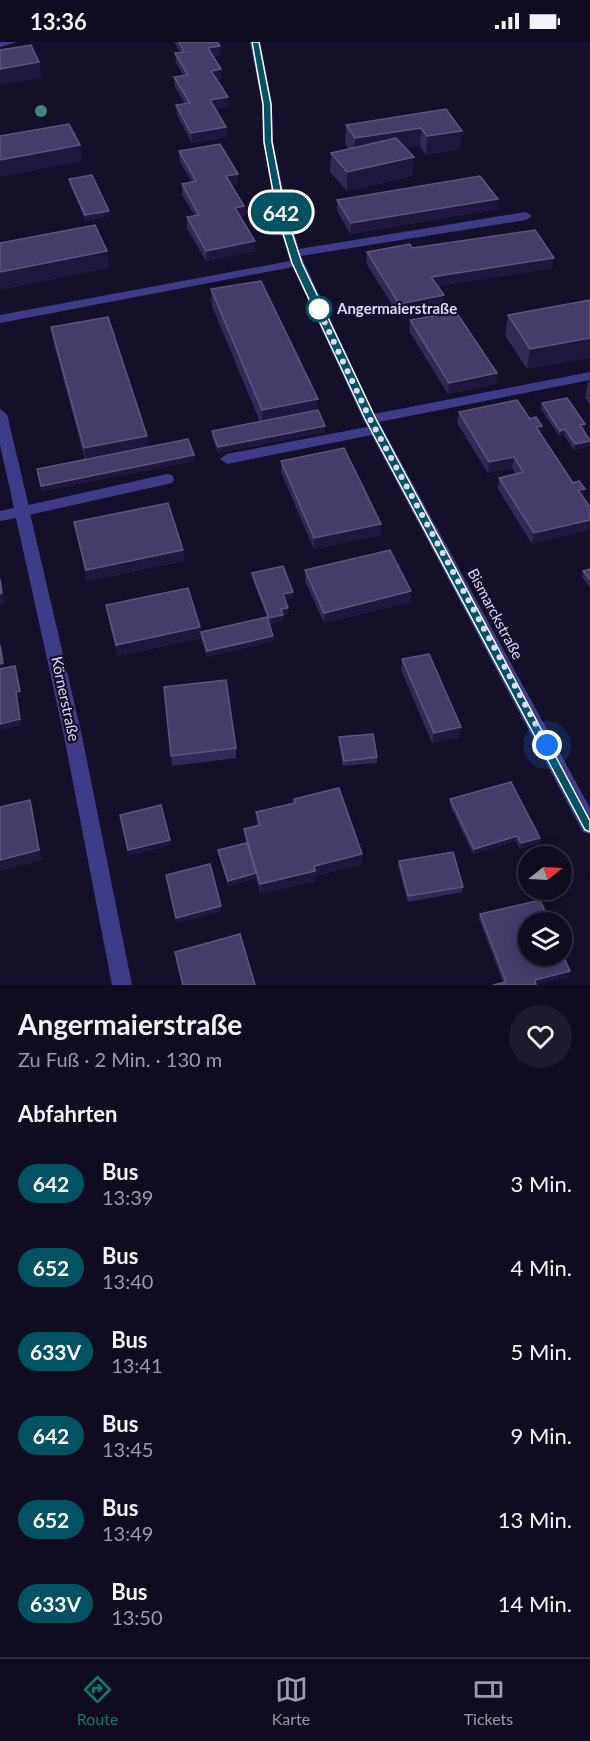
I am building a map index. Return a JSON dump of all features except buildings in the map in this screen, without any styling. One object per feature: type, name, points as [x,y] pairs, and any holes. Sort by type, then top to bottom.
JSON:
[{"type":"street","points":[[0,44],[13,42]]},
{"type":"street","name":"Bismarckstraße","points":[[255,42],[267,104],[268,142],[282,214],[295,258],[374,424],[590,826]]},
{"type":"street","points":[[0,319],[295,258],[526,216]]},
{"type":"street","points":[[227,459],[590,376]]},
{"type":"street","name":"Körnerstraße","points":[[0,414],[24,511],[73,736],[122,985]]},
{"type":"street","points":[[0,516],[167,479]]},
{"type":"bus line","name":"642","points":[[255,42],[267,104],[268,142],[282,214],[297,263],[370,419],[590,825]]},
{"type":"place","name":"Angermaierstraße","points":[[319,309]]},
{"type":"route","points":[[319,309],[317,306],[370,419],[547,745]]}]
